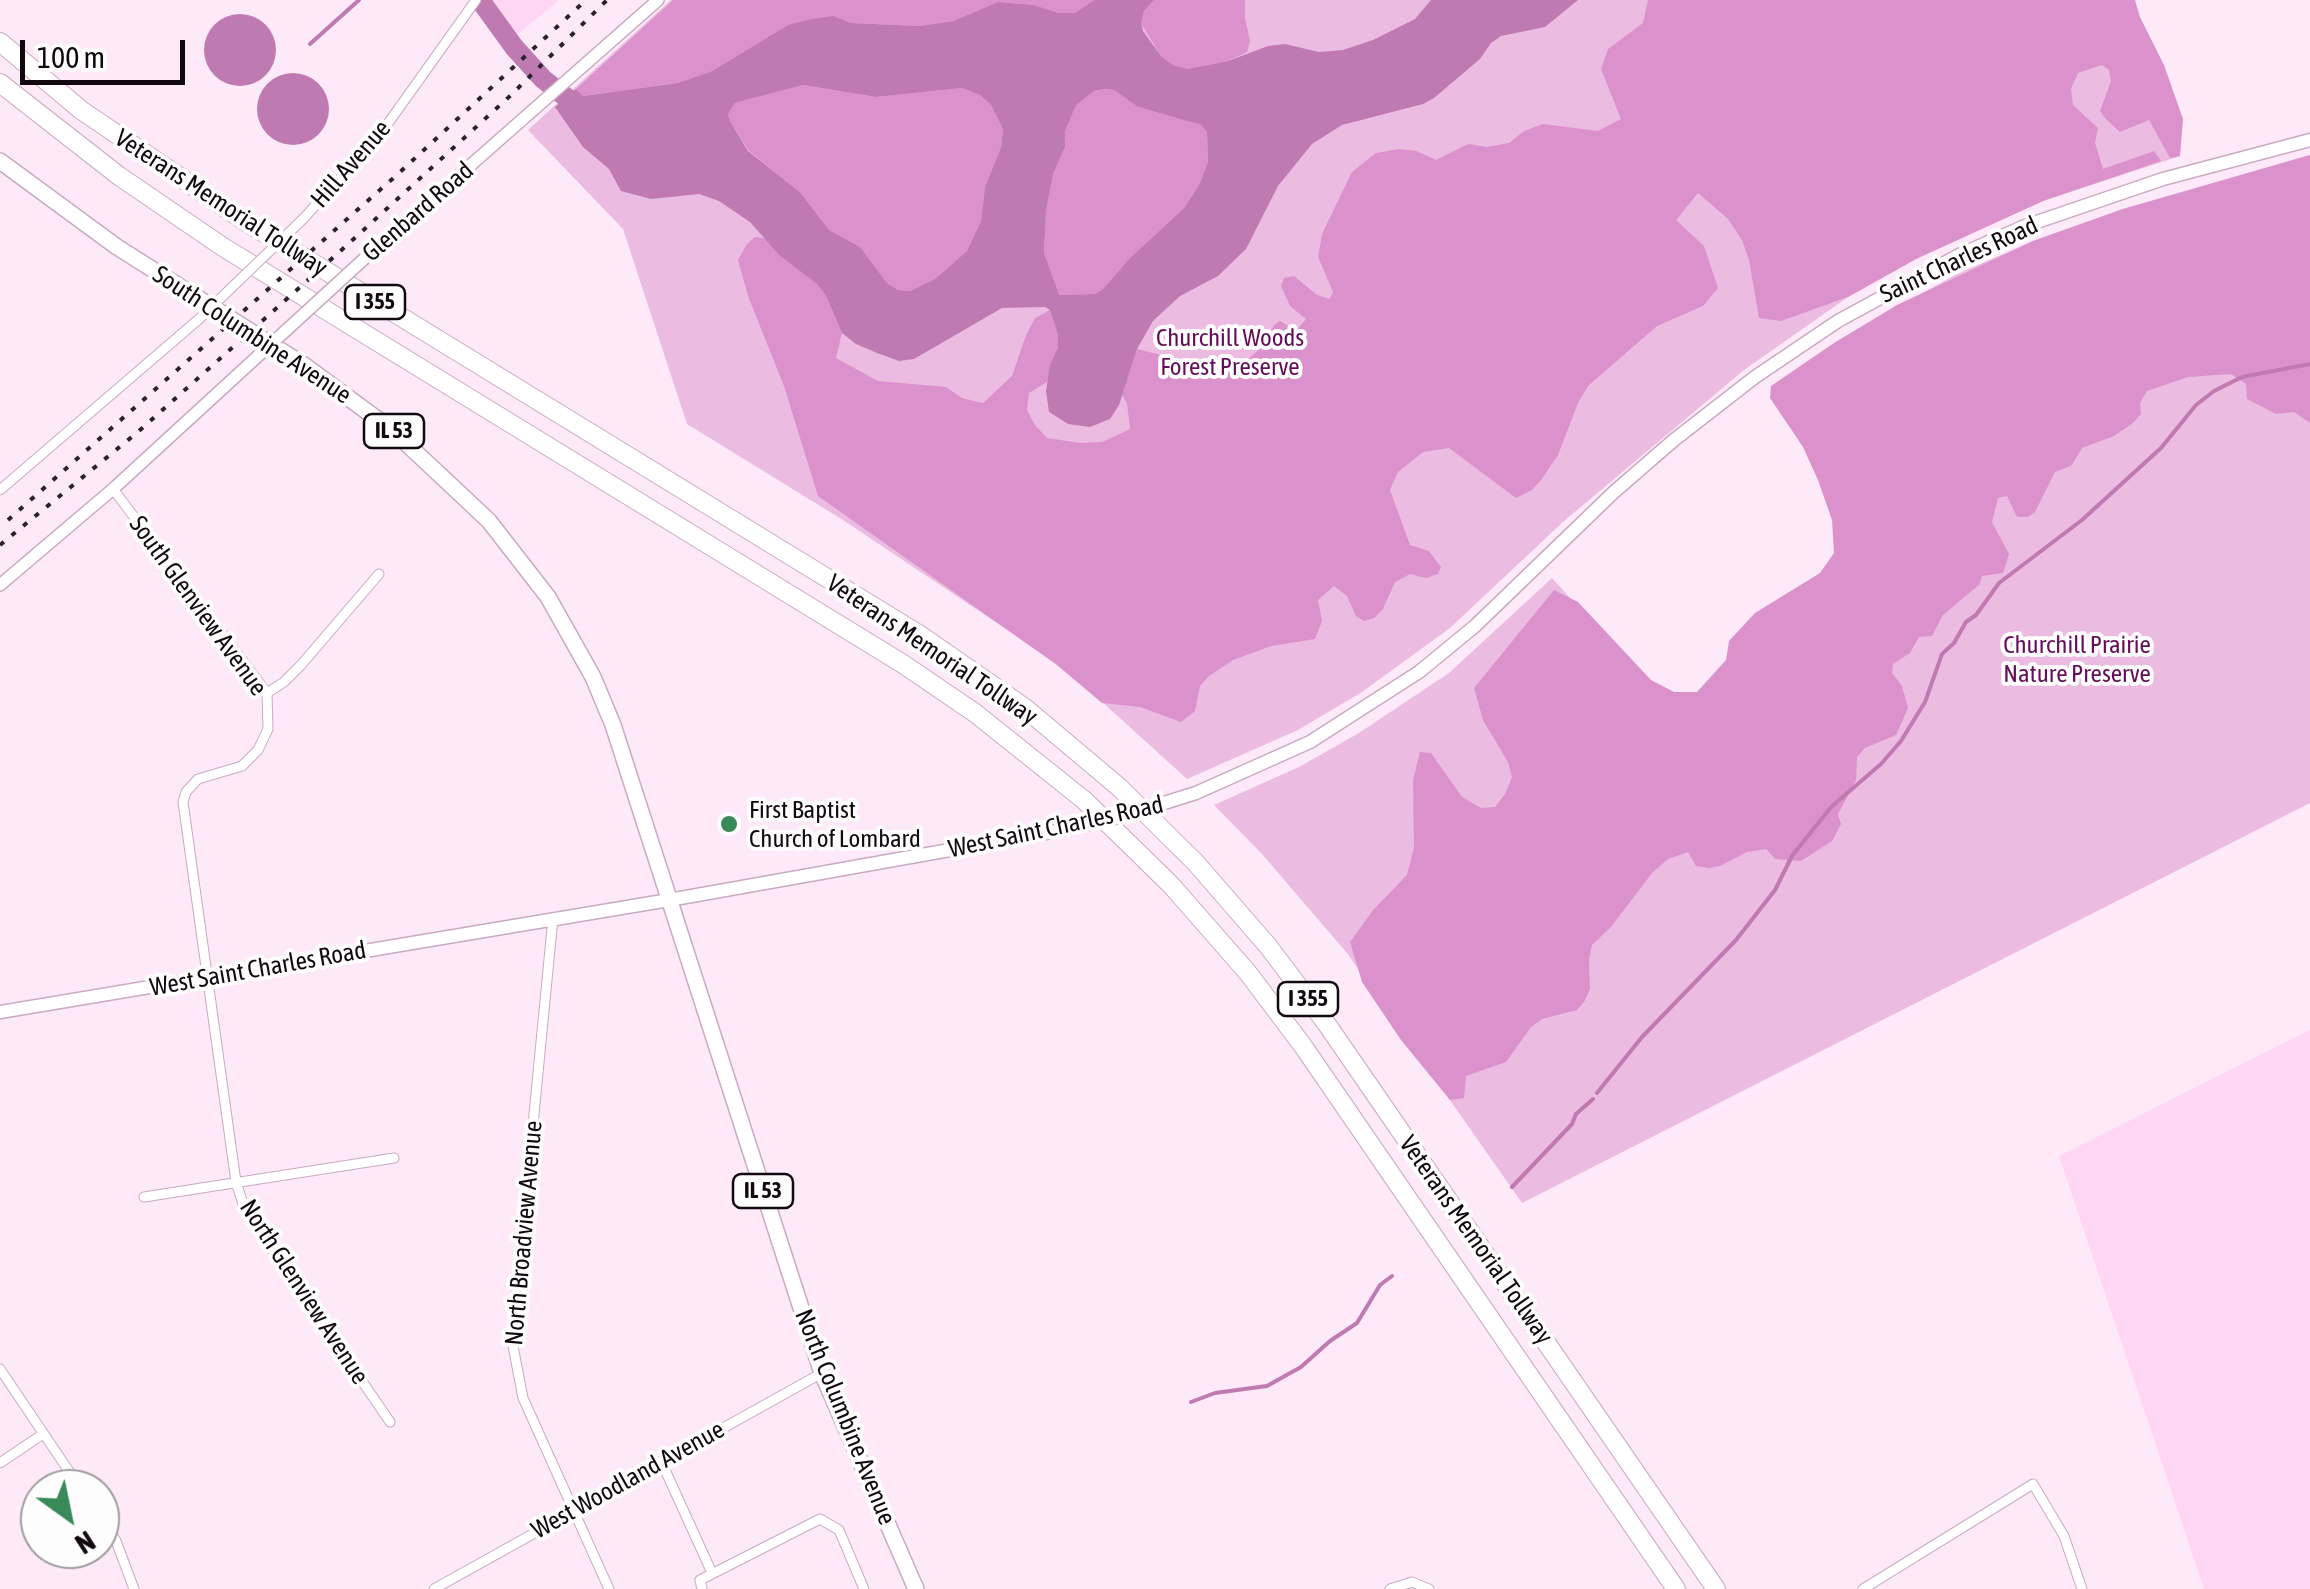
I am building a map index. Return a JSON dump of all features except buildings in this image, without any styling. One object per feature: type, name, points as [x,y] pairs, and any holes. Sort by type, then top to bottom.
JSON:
[{"type":"highway","name":"Veterans Memorial Tollway","points":[[0,42],[81,110],[228,210],[950,655],[1024,708],[1120,788],[1195,862],[1268,946],[1326,1023],[1716,1589]]},
{"type":"highway","name":"Veterans Memorial Tollway","points":[[0,82],[118,176],[223,247],[904,664],[975,713],[1084,800],[1171,885],[1248,973],[1292,1031],[1676,1589]]},
{"type":"main road","name":"Saint Charles Road","points":[[1649,461],[1742,386],[1816,335],[1959,255],[2038,221],[2163,178],[2310,140]]},
{"type":"main road","name":"South Columbine Avenue","points":[[0,161],[117,247],[346,394],[414,448],[490,521],[548,598],[594,677],[669,900]]},
{"type":"main road","name":"West Saint Charles Road","points":[[0,1012],[1051,832],[1119,817],[1196,793],[1310,742],[1418,672],[1475,626],[1649,461]]},
{"type":"main road","name":"North Columbine Avenue","points":[[669,900],[822,1373],[916,1589]]},
{"type":"street","name":"Hill Avenue","points":[[0,490],[200,319],[303,220],[379,136],[476,0]]},
{"type":"street","name":"Glenbard Road","points":[[0,585],[113,489],[364,259],[658,0]]},
{"type":"street","name":"South Glenview Avenue","points":[[113,489],[268,693],[268,729],[258,750],[242,766],[191,784],[183,802],[208,979]]},
{"type":"street","points":[[268,693],[301,665],[379,574]]},
{"type":"street","name":"North Broadview Avenue","points":[[553,918],[512,1341],[523,1398],[609,1589]]},
{"type":"street","name":"North Glenview Avenue","points":[[208,979],[236,1182],[245,1210],[390,1422]]},
{"type":"street","points":[[144,1197],[394,1158]]},
{"type":"street","points":[[0,1369],[67,1469]]},
{"type":"street","name":"West Woodland Avenue","points":[[434,1589],[822,1373]]},
{"type":"street","points":[[0,1463],[43,1434]]},
{"type":"street","points":[[661,1461],[712,1574]]},
{"type":"street","points":[[1863,1589],[2033,1484],[2064,1536],[2082,1589]]},
{"type":"street","points":[[702,1589],[700,1580],[820,1519],[839,1530],[864,1589]]},
{"type":"street","points":[[120,1552],[134,1589]]},
{"type":"street","points":[[1390,1589],[1412,1582],[1428,1589]]},
{"type":"shaded area","points":[[480,0],[559,0],[510,41]]},
{"type":"shaded area","points":[[673,0],[1094,0],[1075,13],[998,2],[953,21],[920,26],[788,25],[712,71],[678,83],[582,96],[576,89]]},
{"type":"shaded area","points":[[1094,0],[1154,0],[1144,11],[1143,31],[1161,56],[1187,69],[1228,61],[1268,46],[1285,44],[1319,52],[1343,50],[1415,19],[1431,0],[1578,0],[1545,27],[1501,36],[1480,59],[1423,104],[1342,125],[1312,144],[1278,186],[1246,249],[1218,276],[1180,296],[1153,321],[1137,349],[1119,405],[1110,419],[1090,427],[1068,424],[1049,412],[1046,391],[1058,335],[1050,310],[1045,307],[1002,308],[914,359],[899,361],[877,353],[842,333],[817,284],[780,256],[750,222],[719,201],[699,194],[651,199],[621,191],[609,169],[583,147],[555,107],[576,89],[583,96],[678,83],[712,71],[788,25],[807,20],[833,16],[851,23],[920,26],[953,21],[998,2],[1075,13]],"holes":[[[803,85],[876,97],[962,88],[980,95],[991,105],[1003,129],[1001,147],[985,187],[981,221],[967,251],[935,279],[910,291],[887,283],[860,247],[829,230],[800,192],[748,151],[728,114],[735,103]],[[1114,90],[1138,107],[1201,125],[1207,132],[1208,162],[1185,207],[1103,289],[1095,294],[1059,295],[1044,253],[1053,174],[1076,105],[1094,91]]]},
{"type":"shaded area","points":[[1154,0],[1245,0],[1250,41],[1247,52],[1228,61],[1187,69],[1173,65],[1161,56],[1140,22]]},
{"type":"shaded area","points":[[1648,0],[2135,0],[2183,119],[2180,156],[2170,158],[2149,120],[2120,132],[2105,118],[2100,111],[2111,81],[2109,70],[2102,65],[2078,73],[2071,89],[2073,105],[2098,128],[2095,143],[2103,169],[2154,151],[2161,161],[2043,201],[1916,259],[1848,297],[1781,321],[1759,318],[1742,240],[1728,219],[1698,193],[1676,220],[1704,246],[1718,288],[1703,306],[1657,326],[1588,386],[1558,455],[1532,490],[1516,498],[1449,448],[1423,452],[1398,472],[1390,490],[1410,545],[1429,551],[1441,567],[1438,574],[1426,578],[1410,574],[1395,582],[1383,609],[1364,621],[1356,616],[1347,596],[1334,586],[1318,600],[1322,621],[1315,639],[1271,646],[1233,660],[1200,686],[1195,711],[1181,722],[1140,707],[1102,703],[1057,665],[818,496],[784,386],[738,260],[755,237],[765,238],[826,296],[842,333],[836,358],[878,381],[946,387],[962,398],[983,403],[1012,376],[1035,318],[1050,310],[1058,348],[1047,382],[1029,393],[1027,410],[1047,438],[1102,442],[1130,429],[1127,403],[1122,395],[1137,349],[1165,356],[1180,371],[1243,364],[1265,344],[1274,325],[1280,321],[1296,331],[1306,319],[1290,306],[1281,286],[1284,278],[1294,276],[1317,295],[1330,299],[1333,292],[1318,257],[1322,234],[1352,172],[1376,153],[1399,149],[1436,160],[1468,144],[1487,147],[1509,143],[1524,131],[1543,124],[1598,131],[1621,119],[1601,69],[1608,49],[1643,23]]},
{"type":"shaded area","points":[[240,14],[265,25],[276,50],[265,75],[240,86],[215,75],[204,50],[215,25]]},
{"type":"shaded area","points":[[293,73],[319,83],[329,109],[319,135],[293,145],[267,135],[257,109],[267,83]]},
{"type":"shaded area","points":[[803,85],[876,97],[962,88],[980,95],[991,105],[1003,129],[1001,147],[985,187],[981,221],[967,251],[935,279],[910,291],[887,283],[860,247],[829,230],[800,192],[749,151],[730,121],[728,114],[735,103]]},
{"type":"shaded area","points":[[1104,89],[1114,90],[1138,107],[1201,125],[1207,132],[1208,162],[1185,207],[1103,289],[1095,294],[1058,295],[1044,254],[1053,174],[1076,104]]},
{"type":"shaded area","points":[[2310,155],[2310,423],[2294,412],[2276,414],[2247,399],[2246,384],[2231,374],[2188,377],[2147,391],[2140,403],[2141,414],[2133,423],[2114,436],[2082,448],[2071,466],[2055,472],[2035,512],[2028,517],[2017,517],[2007,496],[1998,498],[1992,522],[2009,554],[2003,573],[1982,576],[1980,584],[1943,615],[1932,636],[1919,637],[1910,653],[1893,664],[1892,673],[1902,686],[1908,708],[1896,735],[1865,748],[1857,757],[1856,780],[1838,814],[1841,824],[1832,841],[1801,861],[1775,859],[1766,849],[1747,852],[1709,868],[1696,866],[1688,852],[1668,859],[1592,945],[1590,989],[1577,1010],[1542,1019],[1531,1027],[1506,1062],[1466,1076],[1464,1098],[1450,1100],[1401,1040],[1362,982],[1350,942],[1374,909],[1407,875],[1414,848],[1413,780],[1420,752],[1431,753],[1462,797],[1481,808],[1495,807],[1505,794],[1512,777],[1508,762],[1483,720],[1474,688],[1554,590],[1578,602],[1651,680],[1674,692],[1697,692],[1726,660],[1729,641],[1755,613],[1820,573],[1834,553],[1832,520],[1818,480],[1803,447],[1770,398],[1771,386],[1897,305],[2033,241],[2123,209]]},
{"type":"shaded area","points":[[2310,1030],[2310,1589],[2204,1589],[2059,1156]]},
{"type":"green space","name":"Churchill Woods Forest Preserve","points":[[671,0],[2130,0],[2180,156],[2043,201],[1916,259],[1848,297],[1744,370],[1564,521],[1450,628],[1362,692],[1298,730],[1187,779],[1067,670],[843,520],[687,424],[623,229],[528,130]]},
{"type":"green space","name":"Churchill Prairie Nature Preserve","points":[[2310,155],[2310,803],[1522,1203],[1347,953],[1214,805],[1299,767],[1359,733],[1449,673],[1552,578],[1684,723],[1864,565],[1834,343],[1957,274],[2033,241],[2123,209]]},
{"type":"waterway","points":[[310,44],[359,0]]},
{"type":"waterway","points":[[480,0],[543,79],[587,114]]},
{"type":"waterway","points":[[1597,1093],[1642,1037],[1736,940],[1775,890],[1792,856],[1831,807],[1881,764],[1901,741],[1925,702],[1942,654],[1999,583],[2082,520],[2161,448],[2196,405],[2214,391],[2242,377],[2310,364]]},
{"type":"waterway","points":[[1512,1187],[1593,1099]]},
{"type":"waterway","points":[[1191,1402],[1215,1393],[1267,1386],[1301,1367],[1357,1323],[1380,1285],[1392,1276]]},
{"type":"railway","points":[[8,520],[399,173],[586,0]]},
{"type":"railway","points":[[0,545],[139,431],[346,246],[510,96],[607,0]]},
{"type":"place","name":"First Baptist Church of Lombard","points":[[729,824]]}]
